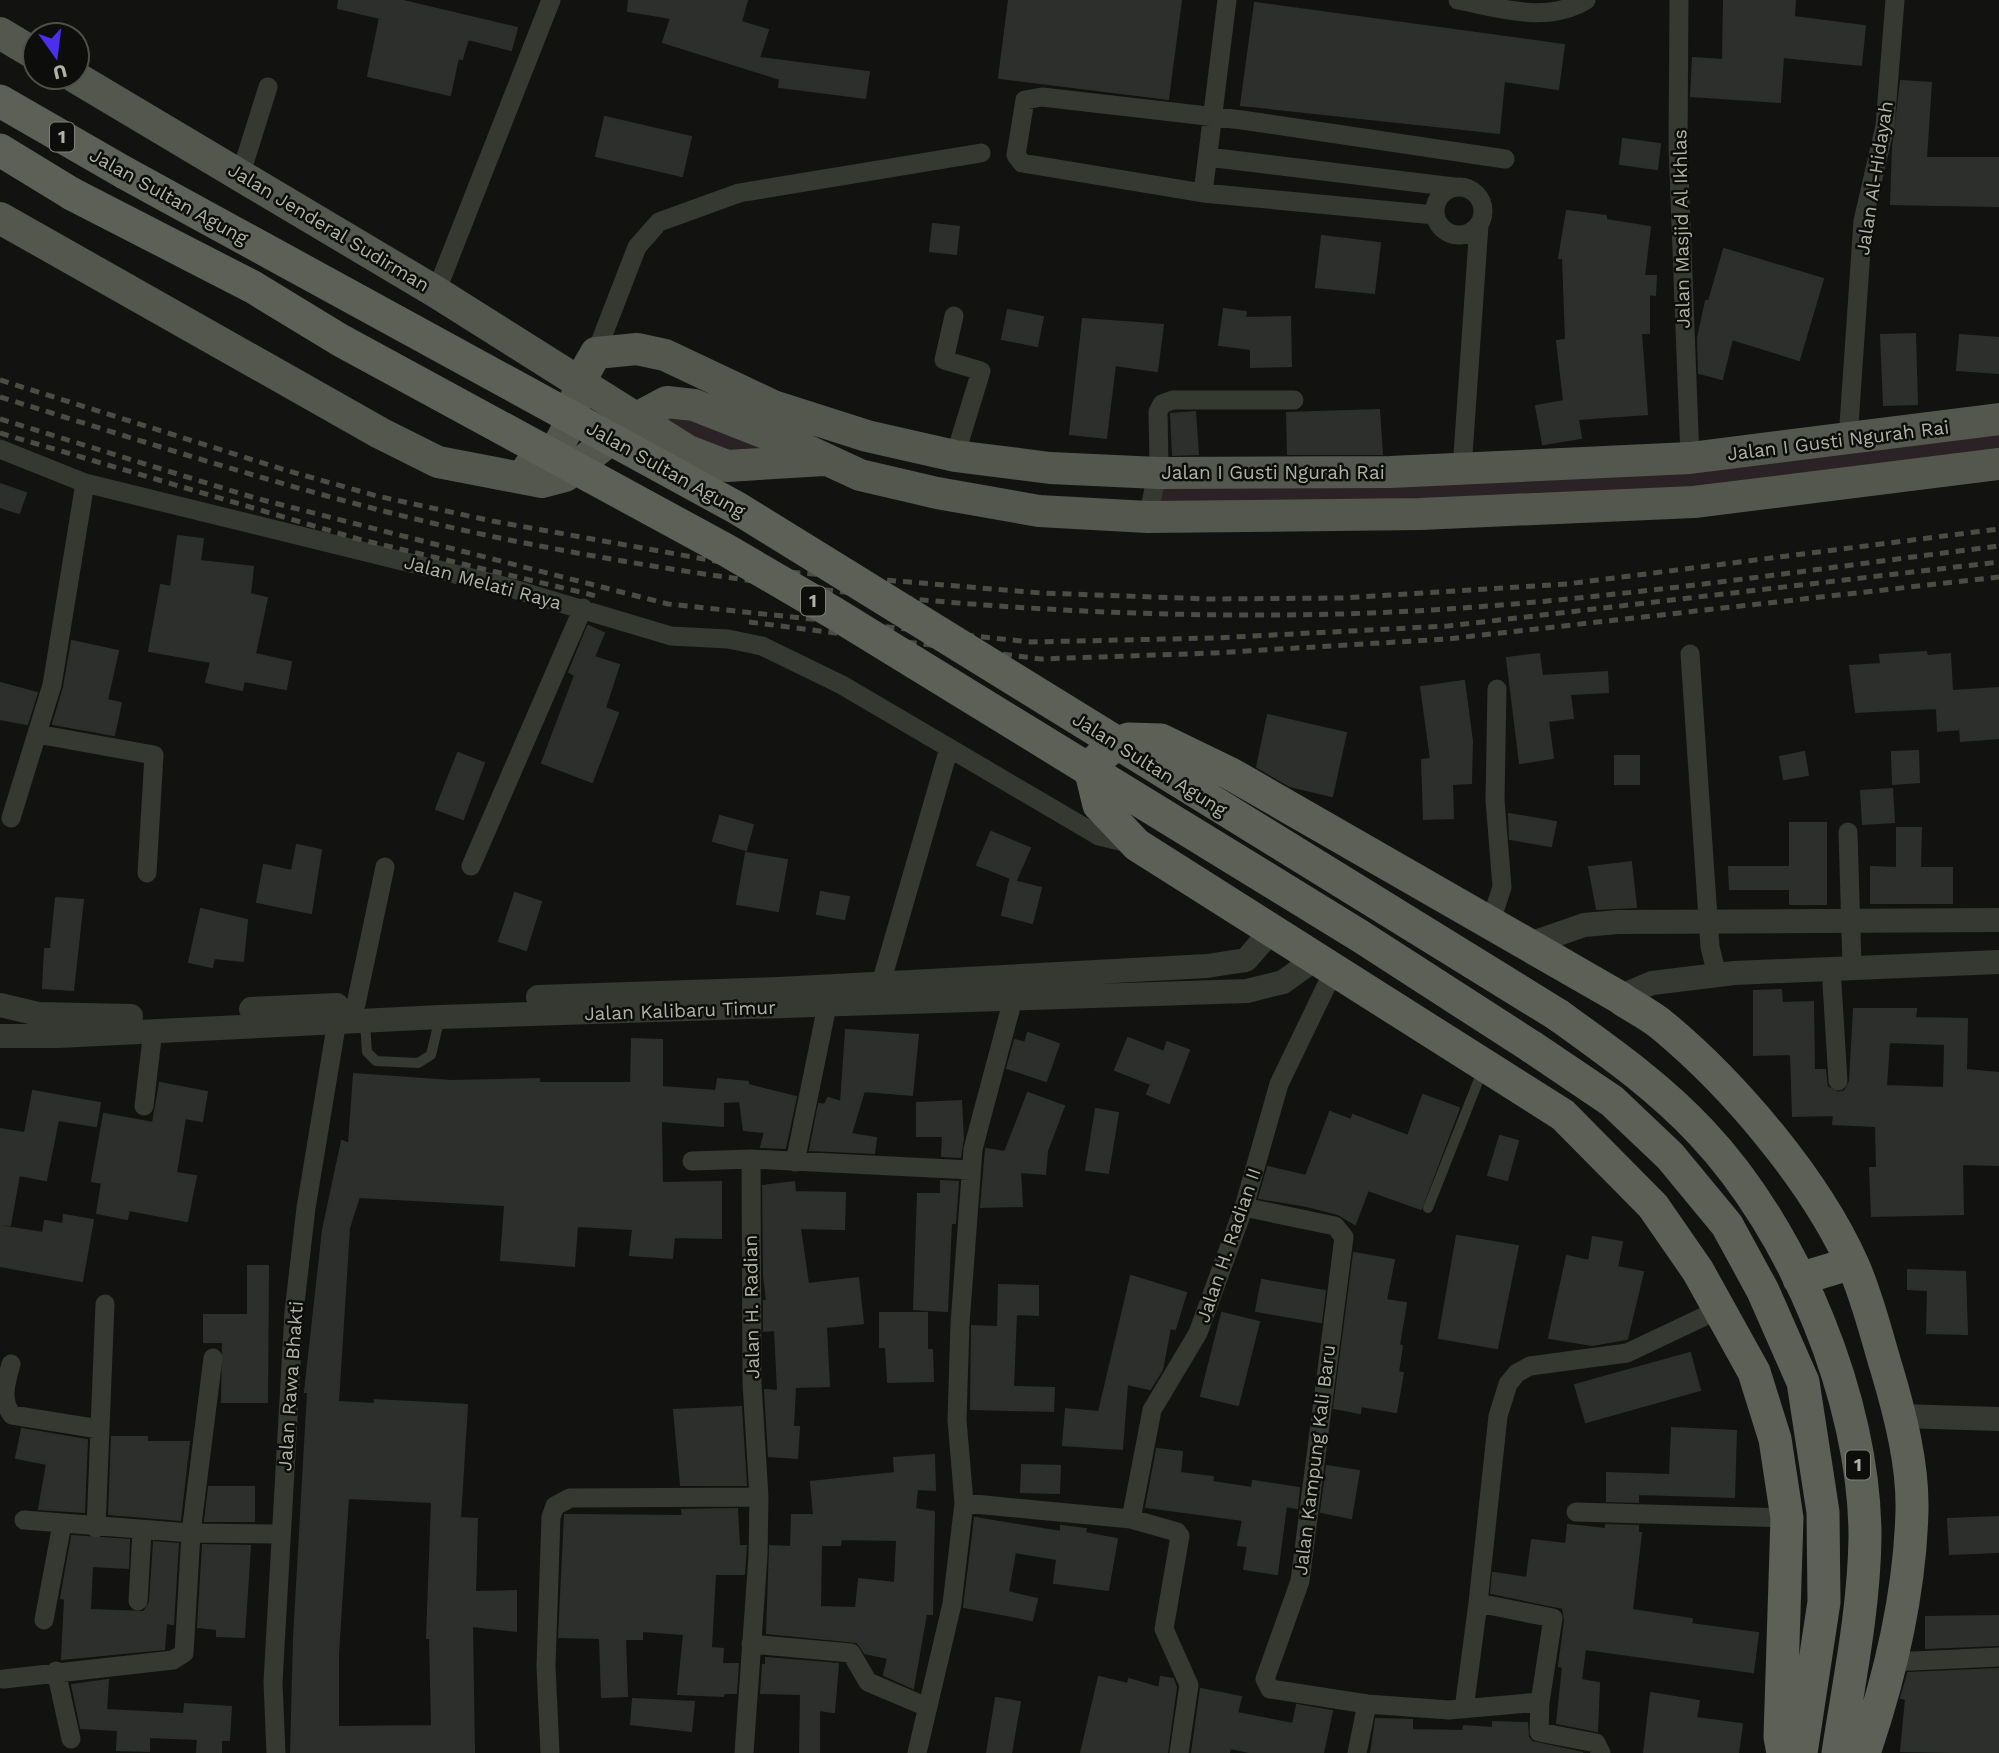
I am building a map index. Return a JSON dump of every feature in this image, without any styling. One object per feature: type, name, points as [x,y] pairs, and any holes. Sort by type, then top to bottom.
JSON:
[{"type":"highway","name":"Jalan Sultan Agung","points":[[0,101],[125,173],[737,508],[1558,1015],[1651,1083],[1703,1133],[1752,1197],[1799,1279],[1820,1322],[1849,1412],[1860,1478],[1865,1536],[1859,1628],[1838,1753]]},
{"type":"highway","name":"Jalan Sultan Agung","points":[[0,150],[72,194],[253,287],[340,340],[726,550],[822,606],[1313,907],[1612,1101],[1670,1156],[1727,1226],[1763,1291],[1803,1382],[1823,1512],[1824,1602],[1801,1753]]},
{"type":"highway","points":[[1783,1753],[1780,1737],[1787,1518],[1775,1439],[1754,1372],[1720,1309],[1653,1206],[1611,1160],[1563,1115],[1137,845],[1099,805],[1091,772],[1099,758],[1116,744],[1129,739],[1161,740],[1231,774],[1619,997],[1662,1025],[1724,1082],[1815,1195],[1852,1263],[1873,1317],[1901,1416],[1912,1508],[1905,1601],[1884,1696],[1864,1753]]},
{"type":"highway","points":[[1799,1279],[1852,1263]]},
{"type":"main road","points":[[0,33],[21,46]]},
{"type":"main road","name":"Jalan Jenderal Sudirman","points":[[91,86],[240,173],[581,382]]},
{"type":"main road","points":[[0,218],[380,433],[438,462],[542,482],[565,476],[635,419],[667,402],[694,405],[860,475],[937,494],[1039,511],[1149,517],[1420,514],[1693,502],[1999,464]]},
{"type":"main road","name":"Jalan I Gusti Ngurah Rai","points":[[538,355],[562,361],[596,353],[636,349],[665,355],[773,405],[867,436],[955,456],[1050,468],[1158,473],[1462,468],[1690,458],[1999,419]]},
{"type":"main road","points":[[506,476],[541,462],[555,448],[572,422],[581,382],[596,353]]},
{"type":"main road","points":[[581,382],[688,451],[727,466],[826,460]]},
{"type":"street","points":[[436,292],[551,0]]},
{"type":"street","points":[[1203,193],[1227,0]]},
{"type":"street","points":[[1458,0],[1535,14],[1573,8],[1586,0]]},
{"type":"street","name":"Jalan Masjid Al Ikhlas","points":[[1679,0],[1678,146],[1690,458]]},
{"type":"street","name":"Jalan Al-Hidayah","points":[[1847,439],[1863,221],[1885,126],[1895,0]]},
{"type":"street","points":[[240,173],[268,87]]},
{"type":"street","points":[[1435,215],[1203,193],[1021,163],[1016,156],[1016,147],[1025,100],[1032,97],[1242,120],[1505,159]]},
{"type":"street","points":[[596,353],[637,247],[659,222],[739,192],[981,153]]},
{"type":"street","points":[[1209,157],[1454,187],[1472,191],[1479,198],[1483,206],[1479,225],[1462,468]]},
{"type":"street","points":[[1454,187],[1439,197],[1435,215],[1444,231],[1453,235],[1472,232],[1479,225]]},
{"type":"street","points":[[954,316],[944,360],[981,371],[955,456]]},
{"type":"street","points":[[1149,517],[1158,473],[1158,412],[1162,404],[1173,400],[1294,400]]},
{"type":"street","name":"Jalan Melati Raya","points":[[0,449],[85,483],[583,608],[671,636],[728,639],[762,646],[844,687],[1099,836],[1137,845]]},
{"type":"street","points":[[11,818],[52,685],[85,483]]},
{"type":"street","points":[[471,866],[583,608]]},
{"type":"street","points":[[1690,654],[1709,933],[1717,975]]},
{"type":"street","points":[[1490,924],[1502,887],[1494,800],[1497,689]]},
{"type":"street","points":[[37,734],[154,755],[147,873]]},
{"type":"street","points":[[880,984],[949,748]]},
{"type":"street","points":[[1838,1081],[1845,962],[1852,926],[1848,832]]},
{"type":"street","points":[[360,1012],[385,867]]},
{"type":"street","points":[[1527,945],[1584,925],[1709,933],[1999,920]]},
{"type":"street","name":"Jalan Kalibaru Timur","points":[[0,1005],[38,1025],[153,1030],[337,1021],[360,1012],[440,1017],[775,998],[880,984],[1240,963],[1252,954],[1271,931]]},
{"type":"street","points":[[1619,997],[1652,983],[1845,962],[1999,962]]},
{"type":"street","name":"Jalan Kalibaru Timur","points":[[0,1036],[38,1025],[122,1017],[775,998],[827,1006],[1247,991],[1283,982],[1324,965]]},
{"type":"street","name":"Jalan H. Radian II","points":[[1131,1519],[1152,1410],[1198,1333],[1244,1207],[1279,1084],[1324,965]]},
{"type":"street","points":[[916,1753],[952,1604],[964,1503],[957,1420],[971,1170],[1013,999]]},
{"type":"street","points":[[794,1163],[827,1006]]},
{"type":"street","name":"Jalan Rawa Bhakti","points":[[276,1753],[273,1682],[279,1534],[294,1312],[306,1208],[337,1021]]},
{"type":"street","points":[[144,1105],[153,1030]]},
{"type":"street","points":[[692,1161],[751,1159],[971,1170]]},
{"type":"street","name":"Jalan H. Radian","points":[[744,1753],[758,1556],[759,1497],[752,1383],[751,1159]]},
{"type":"street","name":"Jalan Kampung Kali Baru","points":[[1244,1207],[1335,1226],[1344,1237],[1300,1581],[1265,1679],[1270,1689],[1367,1704],[1464,1709],[1540,1702]]},
{"type":"street","points":[[96,1528],[105,1304]]},
{"type":"street","points":[[1464,1709],[1498,1416],[1511,1379],[1530,1366],[1627,1353],[1720,1309]]},
{"type":"street","points":[[4,1679],[56,1671],[173,1660],[181,1656],[186,1648],[191,1533],[213,1358]]},
{"type":"street","points":[[11,1364],[3,1394],[5,1406],[12,1415],[99,1429]]},
{"type":"street","points":[[1901,1416],[1999,1419]]},
{"type":"street","points":[[550,1753],[546,1666],[551,1517],[555,1506],[569,1498],[759,1497]]},
{"type":"street","points":[[964,1503],[1131,1519],[1177,1532],[1180,1536],[1164,1629],[1189,1685],[1179,1753]]},
{"type":"street","points":[[1576,1512],[1787,1518]]},
{"type":"street","points":[[24,1520],[142,1531],[279,1534]]},
{"type":"street","points":[[44,1620],[62,1524]]},
{"type":"street","points":[[138,1601],[142,1531]]},
{"type":"street","points":[[1478,1603],[1553,1618],[1540,1702],[1539,1732],[1596,1743],[1601,1753]]},
{"type":"street","points":[[751,1644],[851,1653],[868,1682],[927,1707]]},
{"type":"street","points":[[1891,1662],[1999,1657]]},
{"type":"street","points":[[56,1671],[71,1739]]},
{"type":"street","points":[[1357,1753],[1367,1704]]},
{"type":"lane","points":[[360,1012],[367,1052],[376,1061],[418,1063],[431,1055],[440,1017]]},
{"type":"lane","points":[[1429,1208],[1476,1081],[1485,1065]]},
{"type":"shaded area","points":[[667,402],[793,444],[727,466],[635,419]]},
{"type":"shaded area","points":[[1999,419],[1999,464],[1694,502],[1149,517],[1158,473],[1390,472]]},
{"type":"building","points":[[339,0],[399,0],[517,28],[511,50],[468,39],[462,59],[458,58],[450,95],[368,76],[380,18],[338,8]]},
{"type":"building","points":[[629,0],[747,0],[741,22],[768,30],[759,58],[869,72],[865,98],[779,87],[780,79],[663,42],[671,18],[628,11]]},
{"type":"building","points":[[1009,0],[1181,0],[1168,99],[999,78]]},
{"type":"building","points":[[1724,0],[1795,0],[1794,17],[1865,26],[1861,65],[1783,57],[1780,102],[1691,96],[1693,58],[1723,60]]},
{"type":"building","points":[[1255,3],[1564,45],[1558,89],[1504,81],[1499,133],[1241,105]]},
{"type":"building","points":[[1901,81],[1931,83],[1926,158],[1999,158],[1999,206],[1891,204],[1893,147]]},
{"type":"building","points":[[605,117],[691,137],[682,176],[596,156]]},
{"type":"building","points":[[1623,139],[1660,144],[1657,169],[1620,164]]},
{"type":"building","points":[[1567,211],[1606,216],[1606,220],[1650,227],[1644,276],[1656,276],[1655,295],[1649,294],[1649,333],[1641,333],[1647,414],[1578,419],[1581,438],[1543,444],[1536,406],[1564,401],[1557,341],[1566,340],[1563,258],[1559,258]]},
{"type":"building","points":[[933,224],[959,227],[956,254],[930,251]]},
{"type":"building","points":[[1322,236],[1380,243],[1374,293],[1316,287]]},
{"type":"building","points":[[1724,249],[1823,279],[1799,360],[1732,339],[1722,379],[1699,373],[1698,338],[1706,301],[1709,301]]},
{"type":"building","points":[[1224,309],[1246,312],[1245,318],[1290,317],[1291,366],[1251,367],[1251,349],[1219,345]]},
{"type":"building","points":[[1008,310],[1043,317],[1037,346],[1002,339]]},
{"type":"building","points":[[1083,319],[1163,325],[1157,371],[1115,365],[1106,438],[1070,434]]},
{"type":"building","points":[[1915,334],[1917,404],[1884,405],[1881,335]]},
{"type":"building","points":[[1960,335],[1999,338],[1999,373],[1957,370]]},
{"type":"building","points":[[1379,410],[1382,454],[1288,454],[1287,413]]},
{"type":"building","points":[[1195,412],[1198,454],[1173,455],[1171,414]]},
{"type":"building","points":[[0,484],[26,493],[19,513],[0,507]]},
{"type":"building","points":[[178,536],[203,539],[200,561],[253,567],[250,594],[267,598],[255,654],[291,662],[286,689],[244,681],[242,690],[206,682],[211,662],[149,651],[161,585],[171,587]]},
{"type":"building","points":[[588,626],[604,633],[594,657],[619,665],[605,708],[618,713],[592,782],[542,763],[575,675],[569,672]]},
{"type":"building","points":[[72,641],[118,651],[107,700],[121,703],[114,735],[53,724],[64,687]]},
{"type":"building","points":[[1926,652],[1927,656],[1950,654],[1952,691],[1999,688],[1999,738],[1961,741],[1960,729],[1938,731],[1937,708],[1856,712],[1850,666],[1881,664],[1880,655]]},
{"type":"building","points":[[1539,654],[1542,676],[1607,672],[1608,692],[1570,694],[1573,718],[1548,721],[1553,758],[1520,763],[1507,658]]},
{"type":"building","points":[[1464,681],[1472,741],[1471,783],[1452,784],[1453,818],[1424,819],[1422,760],[1431,759],[1421,687]]},
{"type":"building","points":[[0,683],[37,693],[27,724],[0,719]]},
{"type":"building","points":[[1268,715],[1346,733],[1332,796],[1290,786],[1257,767]]},
{"type":"building","points":[[1918,751],[1919,782],[1893,784],[1892,752]]},
{"type":"building","points":[[1804,752],[1808,775],[1784,779],[1780,757]]},
{"type":"building","points":[[458,753],[484,763],[463,819],[436,809]]},
{"type":"building","points":[[1615,756],[1639,756],[1639,784],[1615,784]]},
{"type":"building","points":[[1892,789],[1894,822],[1863,824],[1861,791]]},
{"type":"building","points":[[1509,814],[1556,822],[1551,846],[1510,839]]},
{"type":"building","points":[[720,816],[753,825],[746,850],[713,841]]},
{"type":"building","points":[[1790,823],[1826,823],[1826,904],[1790,904],[1790,889],[1730,889],[1729,867],[1790,867]]},
{"type":"building","points":[[1897,828],[1921,828],[1920,868],[1952,868],[1952,903],[1871,903],[1871,867],[1897,868]]},
{"type":"building","points":[[991,832],[1030,848],[1016,880],[977,865]]},
{"type":"building","points":[[297,845],[321,850],[311,913],[257,902],[264,865],[292,871]]},
{"type":"building","points":[[746,853],[787,860],[778,911],[737,904]]},
{"type":"building","points":[[1631,862],[1636,907],[1597,909],[1589,867]]},
{"type":"building","points":[[1010,880],[1041,888],[1032,923],[1002,915]]},
{"type":"building","points":[[821,892],[849,897],[844,919],[817,914]]},
{"type":"building","points":[[515,893],[541,902],[526,950],[499,941]]},
{"type":"building","points":[[56,898],[83,900],[73,990],[43,988],[45,949],[51,949]]},
{"type":"building","points":[[201,909],[247,920],[243,961],[214,958],[212,967],[189,962]]},
{"type":"building","points":[[1781,990],[1782,1003],[1813,1002],[1814,1070],[1825,1070],[1827,1087],[1838,1093],[1845,1091],[1850,1081],[1854,1009],[1916,1009],[1915,1018],[1967,1019],[1966,1070],[1999,1073],[1999,1165],[1962,1164],[1963,1214],[1872,1216],[1870,1168],[1877,1168],[1876,1126],[1833,1124],[1834,1115],[1793,1116],[1791,1054],[1754,1055],[1754,991]],"holes":[[[1889,1042],[1945,1044],[1944,1088],[1886,1086]]]},
{"type":"building","points":[[846,1030],[918,1035],[912,1095],[864,1091],[851,1134],[876,1138],[874,1153],[810,1150],[819,1104],[825,1105],[828,1098],[841,1102]]},
{"type":"building","points":[[1028,1033],[1059,1044],[1046,1081],[1007,1068],[1015,1040],[1025,1043]]},
{"type":"building","points":[[1128,1038],[1164,1052],[1167,1042],[1189,1050],[1169,1103],[1147,1094],[1151,1084],[1115,1070]]},
{"type":"building","points":[[632,1039],[662,1040],[662,1087],[716,1091],[718,1079],[748,1082],[748,1085],[796,1097],[785,1148],[761,1147],[765,1132],[744,1130],[740,1101],[723,1102],[723,1126],[661,1121],[662,1183],[721,1182],[721,1238],[674,1237],[672,1258],[630,1255],[633,1229],[577,1226],[574,1266],[501,1260],[505,1205],[359,1197],[349,1228],[338,1402],[375,1404],[375,1400],[467,1405],[460,1518],[477,1519],[475,1592],[516,1591],[516,1631],[472,1626],[474,1753],[291,1753],[294,1638],[308,1392],[305,1392],[323,1230],[342,1141],[349,1144],[354,1074],[452,1081],[539,1079],[539,1083],[631,1083]],"holes":[[[348,1498],[432,1502],[427,1638],[430,1638],[432,1726],[338,1727],[338,1654]]]},
{"type":"building","points":[[160,1083],[207,1092],[202,1121],[185,1118],[176,1173],[196,1176],[187,1221],[129,1210],[127,1219],[97,1213],[102,1183],[92,1181],[104,1114],[153,1123]]},
{"type":"building","points":[[33,1091],[100,1103],[96,1126],[58,1120],[46,1180],[19,1175],[10,1225],[0,1224],[0,1129],[25,1133]]},
{"type":"building","points":[[1028,1093],[1064,1106],[1047,1151],[1045,1174],[1020,1172],[1022,1206],[981,1207],[986,1149],[1005,1152]]},
{"type":"building","points":[[1423,1095],[1459,1108],[1421,1209],[1368,1190],[1355,1224],[1338,1214],[1259,1198],[1268,1167],[1306,1176],[1330,1112],[1351,1120],[1353,1115],[1408,1136]]},
{"type":"building","points":[[961,1101],[963,1139],[960,1157],[942,1156],[943,1136],[917,1136],[917,1103]]},
{"type":"building","points":[[1096,1109],[1118,1113],[1108,1173],[1086,1170]]},
{"type":"building","points":[[1500,1136],[1518,1141],[1507,1180],[1488,1175]]},
{"type":"building","points":[[941,1181],[958,1182],[955,1223],[951,1223],[947,1311],[914,1309],[918,1194],[941,1194]]},
{"type":"building","points":[[794,1182],[795,1192],[845,1193],[844,1229],[800,1228],[808,1284],[858,1278],[863,1323],[826,1327],[829,1386],[795,1387],[793,1427],[799,1427],[797,1458],[769,1456],[765,1390],[778,1391],[775,1330],[764,1331],[764,1301],[767,1301],[763,1186]]},
{"type":"building","points":[[64,1215],[93,1220],[82,1281],[0,1266],[0,1226],[43,1233],[45,1221],[63,1224]]},
{"type":"building","points":[[1457,1236],[1518,1246],[1497,1348],[1439,1338]]},
{"type":"building","points":[[1593,1237],[1622,1242],[1617,1267],[1643,1272],[1627,1339],[1592,1345],[1549,1338],[1567,1256],[1589,1261]]},
{"type":"building","points":[[1354,1253],[1394,1260],[1386,1300],[1406,1303],[1399,1345],[1402,1346],[1398,1372],[1403,1373],[1396,1412],[1361,1406],[1360,1413],[1334,1408]]},
{"type":"building","points":[[248,1266],[268,1266],[267,1402],[222,1402],[223,1342],[204,1342],[204,1315],[248,1315]]},
{"type":"building","points":[[1908,1270],[1965,1272],[1967,1334],[1927,1333],[1928,1290],[1908,1289]]},
{"type":"building","points":[[1131,1276],[1186,1293],[1175,1329],[1170,1328],[1162,1370],[1150,1389],[1127,1384],[1122,1449],[1063,1445],[1066,1409],[1099,1412]]},
{"type":"building","points":[[1262,1280],[1325,1291],[1321,1322],[1256,1311]]},
{"type":"building","points":[[999,1285],[1038,1286],[1038,1315],[1016,1314],[1013,1387],[1054,1388],[1053,1411],[971,1409],[972,1326],[998,1327]]},
{"type":"building","points":[[880,1313],[927,1313],[927,1350],[932,1350],[933,1381],[888,1382],[886,1347],[880,1347]]},
{"type":"building","points":[[1222,1313],[1259,1322],[1238,1405],[1201,1396]]},
{"type":"building","points":[[1690,1353],[1700,1390],[1586,1422],[1575,1385]]},
{"type":"building","points":[[741,1407],[746,1485],[681,1485],[674,1410]]},
{"type":"building","points":[[1672,1428],[1736,1431],[1734,1497],[1638,1494],[1638,1502],[1607,1501],[1607,1473],[1670,1475]]},
{"type":"building","points":[[22,1429],[87,1440],[84,1512],[39,1509],[47,1464],[16,1458]]},
{"type":"building","points":[[112,1437],[147,1437],[147,1442],[189,1442],[180,1520],[109,1514]]},
{"type":"building","points":[[1157,1449],[1182,1452],[1180,1473],[1213,1477],[1212,1482],[1252,1488],[1253,1481],[1299,1488],[1297,1508],[1286,1506],[1277,1574],[1244,1569],[1248,1546],[1238,1545],[1243,1520],[1146,1507]]},
{"type":"building","points":[[934,1455],[935,1490],[917,1489],[915,1509],[934,1512],[932,1614],[926,1614],[913,1688],[884,1675],[888,1658],[865,1653],[857,1642],[767,1633],[770,1546],[791,1547],[792,1515],[814,1515],[811,1482],[895,1473],[894,1458]],"holes":[[[841,1539],[897,1540],[895,1583],[859,1579],[856,1608],[820,1607],[821,1545],[840,1545]]]},
{"type":"building","points":[[1022,1465],[1060,1466],[1059,1493],[1021,1492]]},
{"type":"building","points":[[1327,1466],[1359,1471],[1351,1518],[1321,1512]]},
{"type":"building","points":[[209,1487],[254,1487],[254,1521],[205,1521]]},
{"type":"building","points":[[737,1509],[739,1546],[746,1546],[744,1574],[715,1574],[711,1648],[723,1649],[722,1664],[738,1664],[736,1693],[724,1693],[723,1696],[678,1694],[684,1634],[642,1631],[642,1639],[625,1639],[627,1696],[602,1697],[600,1638],[559,1637],[565,1515],[683,1516],[682,1510]]},
{"type":"building","points":[[1999,1517],[1999,1552],[1950,1554],[1948,1519]]},
{"type":"building","points":[[975,1518],[1061,1532],[1061,1526],[1086,1529],[1085,1533],[1117,1539],[1108,1590],[1054,1583],[1057,1559],[1015,1552],[1008,1592],[1037,1599],[1032,1620],[964,1607]]},
{"type":"building","points":[[1568,1525],[1606,1529],[1606,1525],[1638,1526],[1638,1533],[1641,1533],[1632,1610],[1692,1619],[1691,1624],[1758,1633],[1753,1672],[1585,1649],[1581,1680],[1599,1683],[1597,1731],[1557,1723],[1563,1667],[1559,1666],[1565,1620],[1563,1608],[1491,1593],[1493,1573],[1527,1578],[1532,1540],[1566,1544]]},
{"type":"building","points":[[72,1536],[129,1540],[128,1568],[92,1566],[90,1610],[144,1612],[150,1602],[154,1542],[178,1544],[173,1624],[166,1623],[164,1649],[62,1659],[65,1599],[61,1598]]},
{"type":"building","points":[[203,1545],[250,1546],[244,1637],[217,1636],[217,1629],[198,1627]]},
{"type":"building","points":[[1999,1616],[1999,1645],[1926,1648],[1926,1617]]},
{"type":"building","points":[[766,1658],[838,1664],[834,1712],[819,1710],[819,1753],[800,1753],[801,1694],[761,1693]]},
{"type":"building","points":[[1999,1669],[1999,1753],[1901,1751],[1906,1699],[1901,1698],[1908,1673]]},
{"type":"building","points":[[1099,1677],[1128,1684],[1129,1679],[1159,1688],[1161,1677],[1173,1679],[1176,1687],[1167,1753],[1081,1753]]},
{"type":"building","points":[[108,1680],[106,1710],[184,1714],[185,1704],[231,1707],[229,1740],[221,1740],[221,1753],[197,1753],[198,1739],[149,1737],[149,1751],[117,1750],[118,1730],[81,1728],[72,1685]]},
{"type":"building","points":[[1201,1689],[1241,1697],[1237,1713],[1293,1724],[1297,1705],[1332,1711],[1323,1753],[1254,1753],[1230,1748],[1229,1753],[1192,1752]]},
{"type":"building","points":[[1651,1693],[1699,1701],[1696,1718],[1742,1724],[1738,1753],[1644,1753]]},
{"type":"building","points":[[996,1698],[1020,1702],[1011,1753],[987,1753]]},
{"type":"building","points":[[633,1699],[694,1702],[691,1731],[631,1724]]},
{"type":"building","points":[[1376,1719],[1412,1720],[1412,1730],[1463,1731],[1464,1726],[1493,1728],[1493,1722],[1527,1723],[1528,1737],[1532,1742],[1583,1753],[1371,1753]]},
{"type":"railway","points":[[0,380],[285,470],[377,496],[492,521],[765,570],[1041,593],[1209,599],[1344,598],[1567,584],[1999,529]]},
{"type":"railway","points":[[0,397],[305,490],[490,536],[594,556],[806,588],[1020,607],[1234,615],[1340,614],[1506,605],[1671,588],[1999,546]]},
{"type":"railway","points":[[0,419],[255,498],[668,604],[1031,642],[1214,638],[1448,626],[1999,562]]},
{"type":"railway","points":[[0,433],[358,539],[601,597]]},
{"type":"railway","points":[[749,622],[1041,659],[1214,653],[1447,639],[1999,577]]}]
